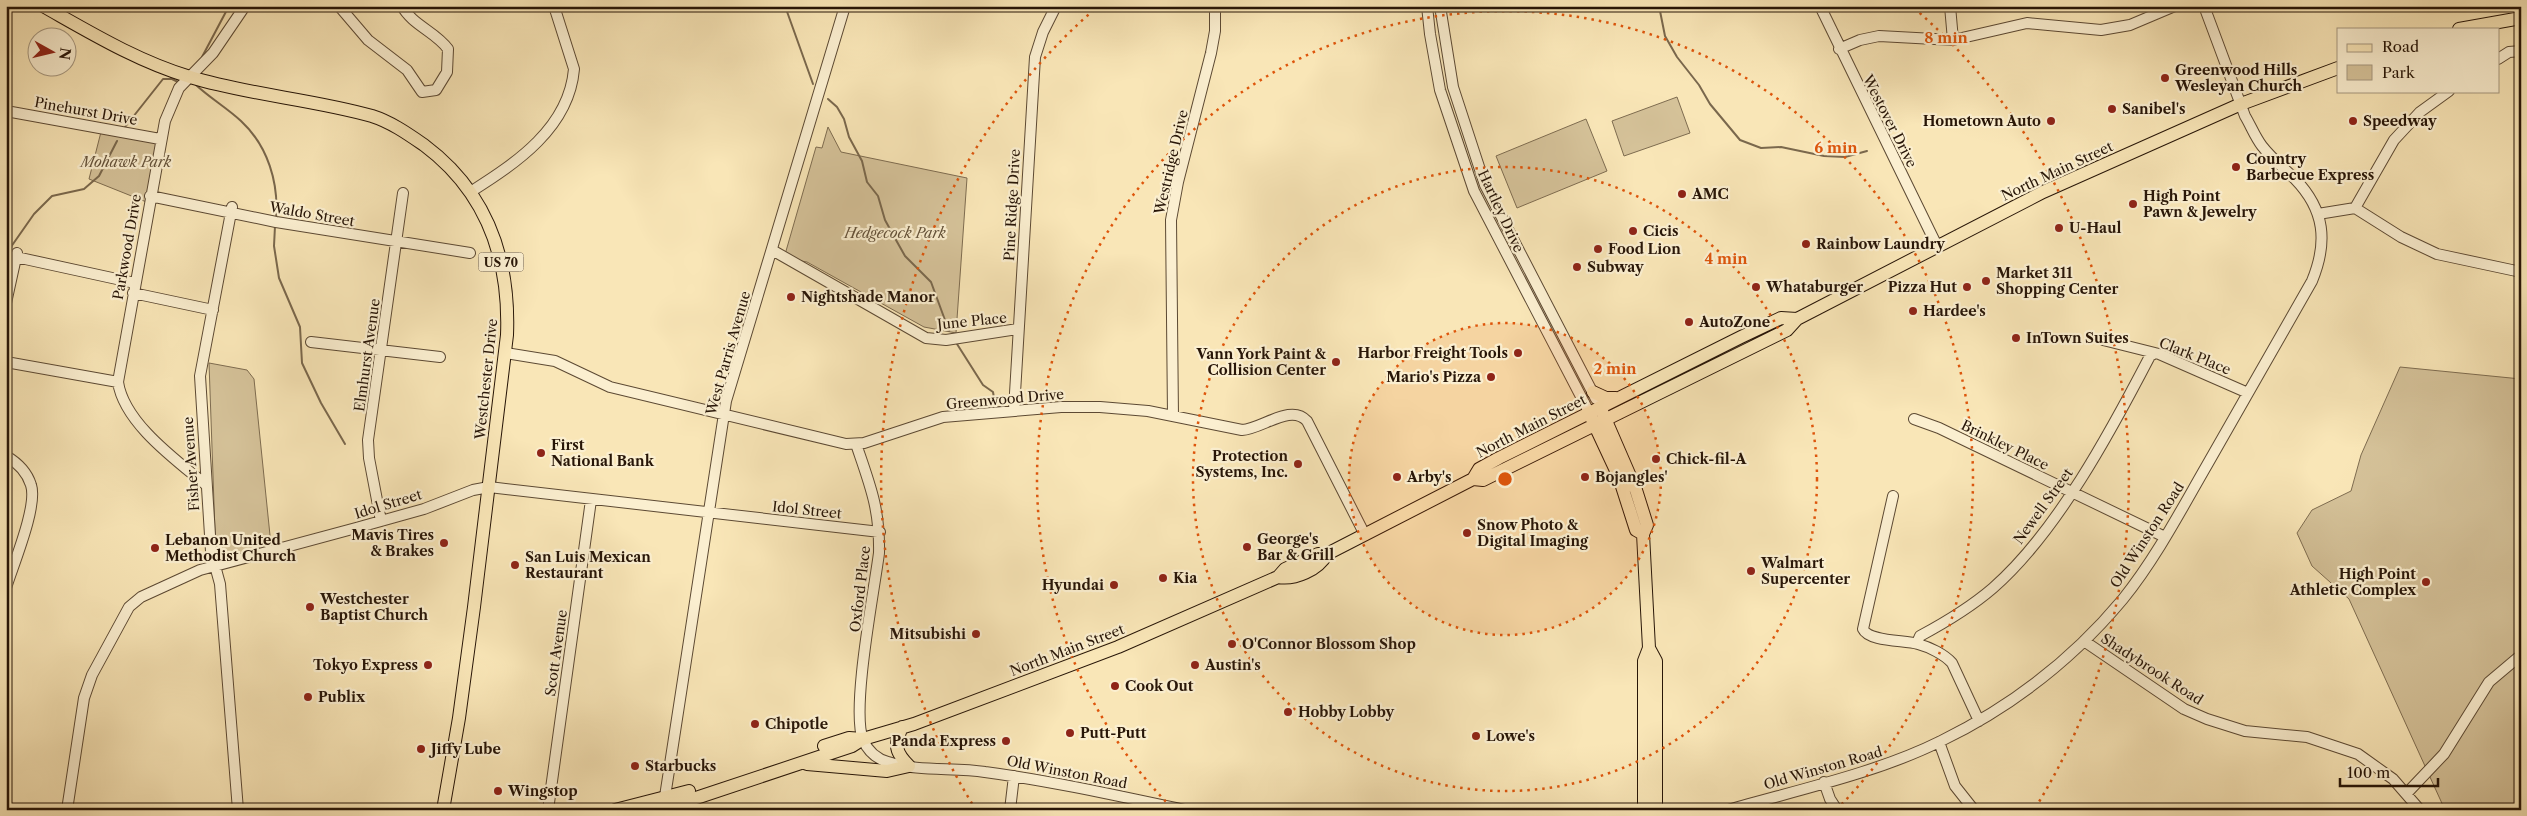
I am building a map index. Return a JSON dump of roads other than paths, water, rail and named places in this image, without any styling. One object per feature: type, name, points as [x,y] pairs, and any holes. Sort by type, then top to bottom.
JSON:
[{"type":"main road","name":"Westchester Drive","points":[[43,6],[116,47],[149,62],[190,77],[373,117],[407,132],[442,158],[472,191],[490,228],[503,270],[508,314],[506,354],[459,718],[444,806]]},
{"type":"main road","points":[[2465,28],[2521,18]]},
{"type":"main road","name":"North Main Street","points":[[615,810],[661,806],[696,798],[852,746],[863,739],[902,727],[1109,651],[1322,557],[1473,479],[1479,469],[1499,458],[1598,416],[1640,403],[1787,330],[1797,319],[2043,192],[2241,104],[2337,68]]},
{"type":"main road","name":"North Main Street","points":[[1473,479],[1483,480],[1571,435],[1598,416],[1618,398],[1781,318],[1797,319]]},
{"type":"main road","points":[[1593,392],[1606,398],[1618,398]]},
{"type":"main road","points":[[1612,448],[1621,422],[1640,403]]},
{"type":"main road","points":[[1598,416],[1644,512],[1647,526],[1643,534],[1649,617],[1649,648],[1644,661],[1644,810]]},
{"type":"main road","points":[[1571,435],[1594,440],[1612,448]]},
{"type":"main road","points":[[1498,472],[1499,458]]},
{"type":"main road","points":[[1649,648],[1656,661],[1656,810]]},
{"type":"main road","points":[[902,727],[895,748],[897,754],[909,766]]},
{"type":"main road","name":"North Main Street","points":[[661,806],[695,790],[849,738],[863,739]]},
{"type":"main road","points":[[797,764],[887,771],[909,766]]},
{"type":"street","name":"Parkwood Drive","points":[[118,382],[160,139],[165,121],[179,88],[214,53],[245,6]]},
{"type":"street","points":[[339,6],[368,40],[407,70],[420,89],[425,92],[436,90],[447,72],[448,49],[434,34],[411,18],[402,6]]},
{"type":"street","points":[[472,191],[496,176],[536,145],[552,125],[565,102],[573,79],[574,69],[554,6]]},
{"type":"street","name":"West Parris Avenue","points":[[661,806],[709,514],[723,414],[845,6]]},
{"type":"street","name":"Pine Ridge Drive","points":[[1014,410],[1035,57],[1043,32],[1056,6]]},
{"type":"street","name":"Westridge Drive","points":[[1173,416],[1171,214],[1211,53],[1215,31],[1215,6]]},
{"type":"street","name":"Hartley Drive","points":[[1427,6],[1440,90],[1474,191],[1598,416]]},
{"type":"street","name":"Hartley Drive","points":[[1440,6],[1453,87],[1470,147],[1485,185],[1593,392],[1598,416]]},
{"type":"street","name":"Westover Drive","points":[[1820,6],[1839,49],[1937,246]]},
{"type":"street","points":[[1950,6],[1953,40]]},
{"type":"street","points":[[1839,49],[1860,40],[1879,36],[1953,40],[2027,23],[2101,30],[2130,25],[2175,6]]},
{"type":"street","name":"Old Winston Road","points":[[1735,809],[1895,761],[1939,742],[2009,703],[2041,680],[2084,641],[2123,598],[2164,537],[2312,281],[2320,264],[2322,248],[2318,214],[2303,189],[2262,146],[2241,104],[2204,6]]},
{"type":"street","points":[[2500,58],[2509,52],[2521,51]]},
{"type":"street","points":[[2355,208],[2394,140],[2420,112],[2448,92]]},
{"type":"street","name":"Pinehurst Drive","points":[[6,111],[160,139]]},
{"type":"street","name":"Elmhurst Avenue","points":[[381,521],[368,449],[403,193]]},
{"type":"street","name":"Waldo Street","points":[[150,196],[397,242],[470,253]]},
{"type":"street","points":[[2318,214],[2355,208],[2401,237],[2437,254],[2521,272]]},
{"type":"street","name":"Fisher Avenue","points":[[231,210],[200,376],[206,485],[214,566],[220,584],[238,810]]},
{"type":"street","name":"June Place","points":[[772,250],[926,338],[946,340],[1018,330]]},
{"type":"street","points":[[7,296],[16,255],[213,310]]},
{"type":"street","name":"Clark Place","points":[[2103,340],[2155,353],[2248,393]]},
{"type":"street","points":[[311,342],[382,348],[440,357]]},
{"type":"street","name":"Newell Street","points":[[1917,643],[1920,636],[1963,610],[1993,587],[2018,563],[2071,492],[2150,356],[2155,353]]},
{"type":"street","name":"Greenwood Drive","points":[[506,354],[549,360],[610,387],[826,439],[856,444],[943,417],[1014,410],[1100,407],[1148,411],[1242,430],[1258,427],[1293,414],[1300,415],[1307,421],[1364,535]]},
{"type":"street","points":[[6,362],[118,382],[120,391],[149,436],[206,485]]},
{"type":"street","name":"Brinkley Place","points":[[1914,419],[1939,428],[2164,537]]},
{"type":"street","name":"Oxford Place","points":[[856,444],[877,505],[880,532],[879,553],[860,696],[860,723],[863,739]]},
{"type":"street","points":[[6,456],[23,470],[32,486],[32,494],[29,514],[6,588]]},
{"type":"street","name":"Idol Street","points":[[67,810],[84,698],[103,652],[129,607],[141,597],[200,570],[424,509],[473,490],[489,487],[709,514],[880,532]]},
{"type":"street","points":[[1892,496],[1863,629],[1870,636],[1917,643],[1946,657],[1952,663],[1979,721]]},
{"type":"street","name":"Scott Avenue","points":[[548,810],[591,500]]},
{"type":"street","name":"Shadybrook Road","points":[[2084,641],[2184,709],[2245,731],[2307,737],[2358,754],[2393,780],[2407,793],[2420,810]]},
{"type":"street","points":[[2407,793],[2444,754],[2489,682],[2521,655]]},
{"type":"street","name":"Old Winston Road","points":[[863,739],[867,748],[882,761],[909,766],[961,768],[1014,776],[1154,807],[1185,810]]},
{"type":"street","points":[[1939,742],[1955,786],[1974,810]]},
{"type":"street","points":[[1010,810],[1014,776]]},
{"type":"street","points":[[1824,782],[1830,799],[1837,810]]},
{"type":"waterway","points":[[202,57],[229,6]]},
{"type":"waterway","points":[[785,6],[813,84]]},
{"type":"waterway","points":[[1659,6],[1665,36],[1677,57],[1699,85],[1710,104],[1740,140],[1761,148],[1781,147],[1824,156],[1845,157],[1867,151]]},
{"type":"waterway","points":[[125,127],[163,79],[172,79],[180,83]]},
{"type":"waterway","points":[[196,85],[241,121],[258,142],[270,166],[276,192],[276,219]]},
{"type":"waterway","points":[[828,99],[837,107],[844,119],[849,137],[862,161],[867,182],[878,196],[885,220],[905,256],[931,282],[949,331]]},
{"type":"waterway","points":[[6,254],[34,214],[52,196],[84,189],[99,176],[117,141]]},
{"type":"waterway","points":[[275,226],[274,246],[279,278],[300,327],[302,363],[321,403],[345,444]]},
{"type":"waterway","points":[[957,344],[983,385],[993,392],[995,404]]},
{"type":"place","name":"Greenwood Hills Wesleyan Church","points":[[2165,78]]},
{"type":"place","name":"Sanibel's","points":[[2112,109]]},
{"type":"place","name":"Hometown Auto","points":[[2051,121]]},
{"type":"place","name":"Speedway","points":[[2353,121]]},
{"type":"place","name":"Country Barbecue Express","points":[[2236,167]]},
{"type":"place","name":"AMC","points":[[1682,194]]},
{"type":"place","name":"High Point Pawn & Jewelry","points":[[2133,204]]},
{"type":"place","name":"U-Haul","points":[[2059,228]]},
{"type":"place","name":"Cicis","points":[[1633,231]]},
{"type":"place","name":"Rainbow Laundry","points":[[1806,244]]},
{"type":"place","name":"Food Lion","points":[[1598,249]]},
{"type":"place","name":"Subway","points":[[1577,267]]},
{"type":"place","name":"Market 311 Shopping Center","points":[[1986,281]]},
{"type":"place","name":"Whataburger","points":[[1756,287]]},
{"type":"place","name":"Pizza Hut","points":[[1967,287]]},
{"type":"place","name":"Nightshade Manor","points":[[791,297]]},
{"type":"place","name":"Hardee's","points":[[1913,311]]},
{"type":"place","name":"AutoZone","points":[[1689,322]]},
{"type":"place","name":"InTown Suites","points":[[2016,338]]},
{"type":"place","name":"Harbor Freight Tools","points":[[1518,353]]},
{"type":"place","name":"Vann York Paint & Collision Center","points":[[1336,362]]},
{"type":"place","name":"Mario's Pizza","points":[[1491,377]]},
{"type":"place","name":"First National Bank","points":[[541,453]]},
{"type":"place","name":"Chick-fil-A","points":[[1656,459]]},
{"type":"place","name":"Protection Systems, Inc.","points":[[1298,464]]},
{"type":"place","name":"Arby's","points":[[1397,477]]},
{"type":"place","name":"Bojangles'","points":[[1585,477]]},
{"type":"place","name":"Snow Photo & Digital Imaging","points":[[1467,533]]},
{"type":"place","name":"Mavis Tires & Brakes","points":[[444,543]]},
{"type":"place","name":"George's Bar & Grill","points":[[1247,547]]},
{"type":"place","name":"Lebanon United Methodist Church","points":[[155,548]]},
{"type":"place","name":"San Luis Mexican Restaurant","points":[[515,565]]},
{"type":"place","name":"Walmart Supercenter","points":[[1751,571]]},
{"type":"place","name":"Kia","points":[[1163,578]]},
{"type":"place","name":"High Point Athletic Complex","points":[[2426,582]]},
{"type":"place","name":"Hyundai","points":[[1114,585]]},
{"type":"place","name":"Westchester Baptist Church","points":[[310,607]]},
{"type":"place","name":"Mitsubishi","points":[[976,634]]},
{"type":"place","name":"O'Connor Blossom Shop","points":[[1232,644]]},
{"type":"place","name":"Tokyo Express","points":[[428,665]]},
{"type":"place","name":"Austin's","points":[[1195,665]]},
{"type":"place","name":"Cook Out","points":[[1115,686]]},
{"type":"place","name":"Publix","points":[[308,697]]},
{"type":"place","name":"Hobby Lobby","points":[[1288,712]]},
{"type":"place","name":"Chipotle","points":[[755,724]]},
{"type":"place","name":"Putt-Putt","points":[[1070,733]]},
{"type":"place","name":"Lowe's","points":[[1476,736]]},
{"type":"place","name":"Panda Express","points":[[1006,741]]},
{"type":"place","name":"Jiffy Lube","points":[[421,749]]},
{"type":"place","name":"Starbucks","points":[[635,766]]},
{"type":"place","name":"Wingstop","points":[[498,791]]},
{"type":"park label","name":"Mohawk Park","points":[[126,162]]},
{"type":"park label","name":"Hedgecock Park","points":[[895,233]]}]
